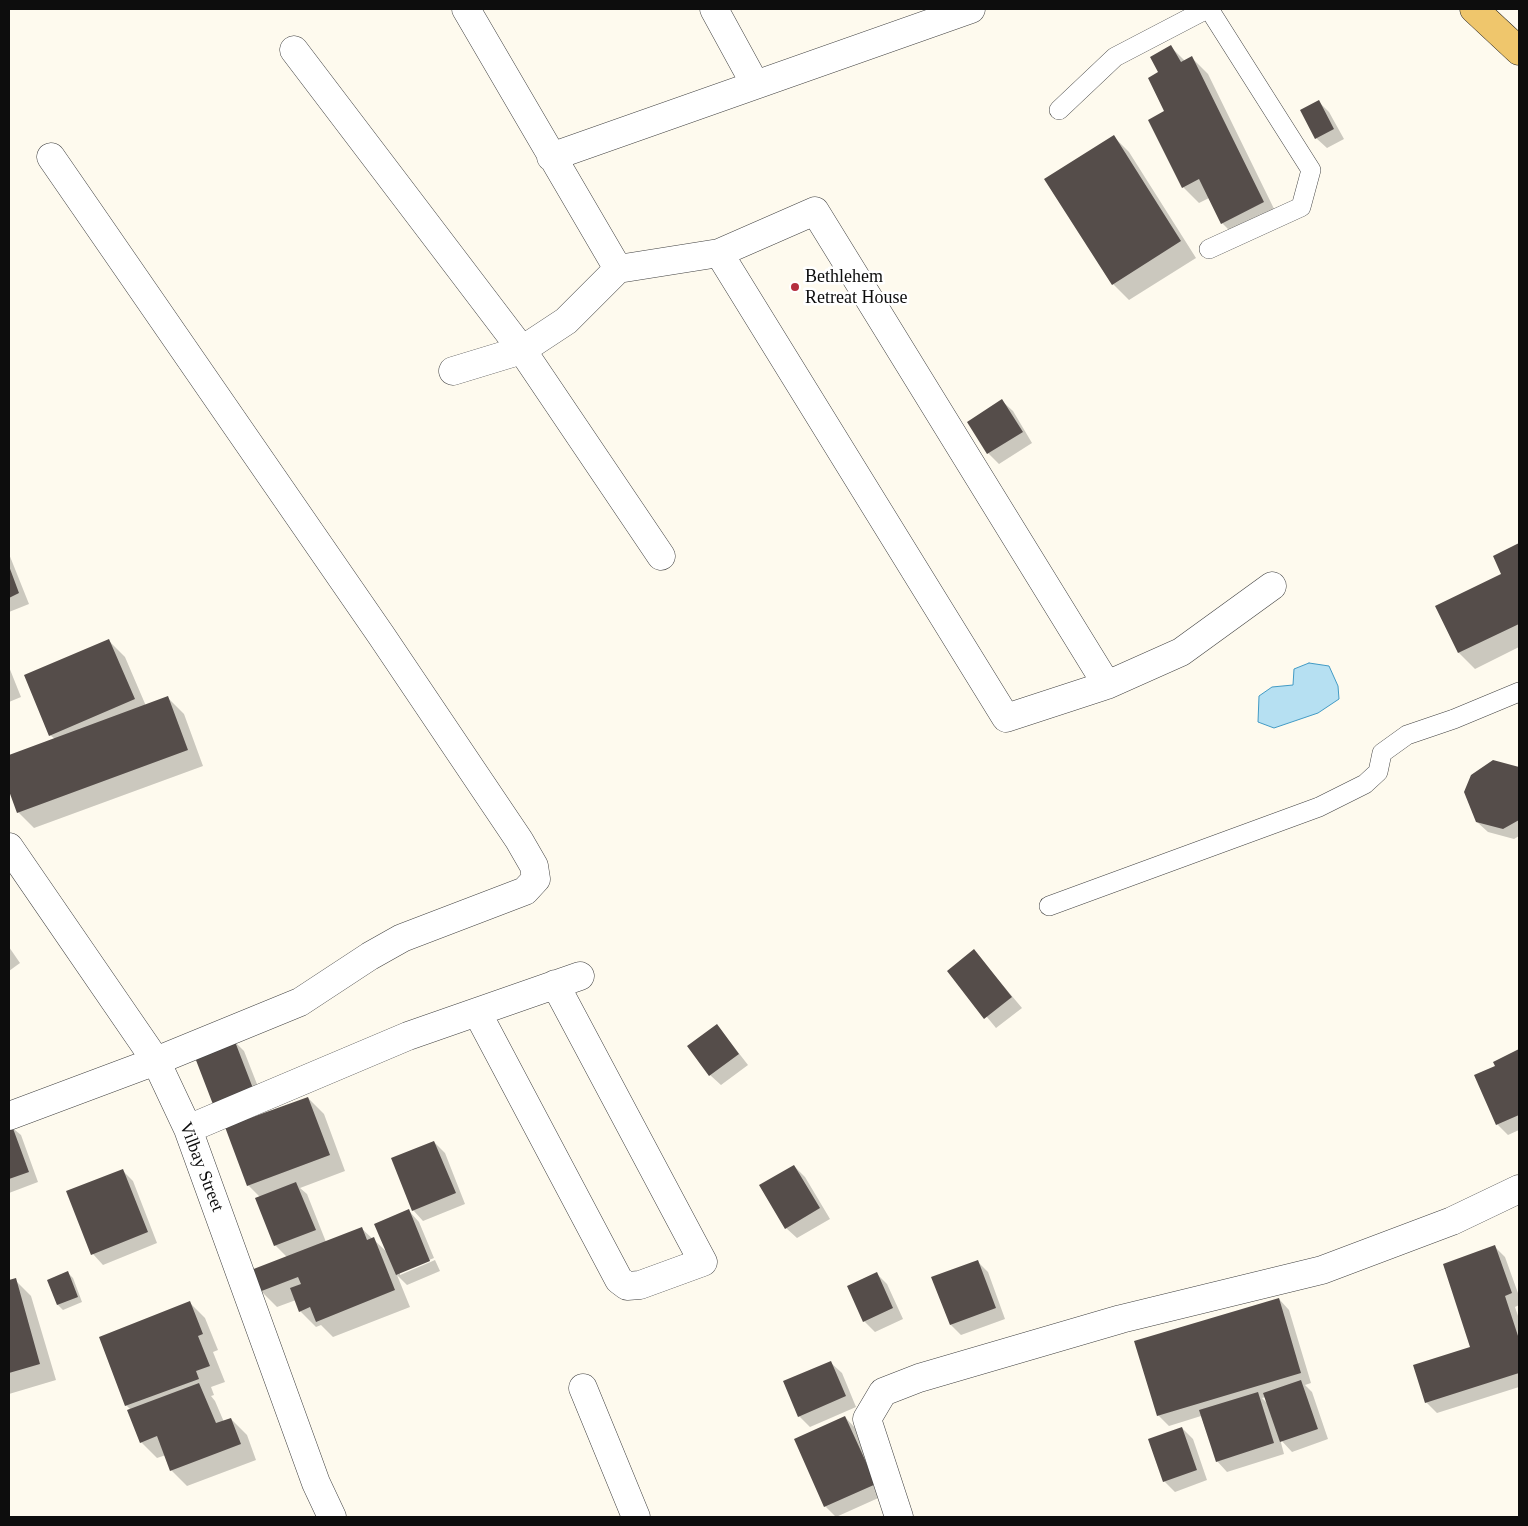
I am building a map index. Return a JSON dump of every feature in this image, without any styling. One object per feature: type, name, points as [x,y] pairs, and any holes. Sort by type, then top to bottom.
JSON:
[{"type":"main road","points":[[1474,9],[1519,51]]},
{"type":"street","points":[[714,9],[755,84]]},
{"type":"street","points":[[551,157],[755,84],[932,15],[971,9]]},
{"type":"street","points":[[474,11],[551,157],[618,269]]},
{"type":"street","points":[[294,50],[522,350],[661,556]]},
{"type":"street","points":[[9,1116],[156,1061],[300,1002],[370,956],[402,938],[525,891],[536,879],[534,866],[381,635],[51,156]]},
{"type":"street","points":[[453,371],[522,350],[566,321],[618,269],[719,253],[815,212],[1107,685]]},
{"type":"street","points":[[719,253],[1006,718],[1107,685],[1181,652],[1272,586]]},
{"type":"street","name":"Vilbay Street","points":[[9,847],[156,1061],[188,1129],[316,1483],[332,1517]]},
{"type":"street","points":[[188,1129],[408,1036],[567,980],[703,1262],[640,1285],[627,1286],[620,1280],[477,1012]]},
{"type":"street","points":[[898,1517],[867,1419],[883,1392],[919,1378],[1121,1319],[1322,1270],[1452,1221],[1519,1189]]},
{"type":"street","points":[[583,1388],[636,1517]]},
{"type":"lane","points":[[1059,110],[1115,57],[1208,9],[1311,170],[1300,207],[1209,249]]},
{"type":"lane","points":[[1049,906],[1319,807],[1364,784],[1378,772],[1382,752],[1408,735],[1454,720],[1519,692]]},
{"type":"water","points":[[1309,663],[1329,666],[1338,686],[1339,699],[1318,713],[1274,728],[1258,722],[1259,696],[1272,687],[1293,685],[1294,669]]},
{"type":"building","points":[[1171,45],[1181,62],[1192,56],[1264,202],[1221,224],[1199,179],[1182,188],[1148,120],[1164,111],[1148,78],[1158,72],[1150,57]]},
{"type":"building","points":[[1319,100],[1334,129],[1315,139],[1300,110]]},
{"type":"building","points":[[1114,135],[1181,241],[1112,285],[1044,179]]},
{"type":"building","points":[[1002,399],[1023,432],[987,454],[967,422]]},
{"type":"building","points":[[1519,543],[1519,624],[1458,653],[1435,606],[1501,574],[1493,556]]},
{"type":"building","points":[[9,566],[19,593],[9,598]]},
{"type":"building","points":[[109,639],[135,699],[49,736],[24,675]]},
{"type":"building","points":[[168,696],[188,750],[17,813],[9,791],[9,755]]},
{"type":"building","points":[[1493,760],[1519,767],[1519,820],[1503,829],[1476,822],[1464,792],[1471,775]]},
{"type":"building","points":[[974,949],[1012,997],[984,1019],[947,971]]},
{"type":"building","points":[[717,1024],[739,1054],[709,1076],[687,1046]]},
{"type":"building","points":[[234,1039],[254,1091],[214,1107],[194,1055]]},
{"type":"building","points":[[1519,1049],[1519,1115],[1496,1125],[1474,1075],[1495,1066],[1493,1062]]},
{"type":"building","points":[[308,1097],[330,1155],[247,1186],[225,1127]]},
{"type":"building","points":[[11,1123],[29,1172],[9,1179],[9,1124]]},
{"type":"building","points":[[434,1141],[456,1193],[412,1211],[391,1158]]},
{"type":"building","points":[[794,1165],[820,1208],[785,1229],[759,1185]]},
{"type":"building","points":[[123,1169],[148,1232],[91,1255],[66,1191]]},
{"type":"building","points":[[296,1182],[316,1230],[274,1246],[255,1198]]},
{"type":"building","points":[[409,1209],[430,1261],[396,1275],[374,1224]]},
{"type":"building","points":[[362,1227],[367,1240],[374,1237],[395,1290],[316,1322],[310,1307],[299,1312],[290,1288],[301,1284],[298,1277],[259,1292],[251,1270]]},
{"type":"building","points":[[1495,1245],[1512,1293],[1505,1296],[1519,1339],[1519,1373],[1425,1403],[1413,1365],[1470,1347],[1443,1264]]},
{"type":"building","points":[[978,1260],[996,1308],[950,1325],[931,1277]]},
{"type":"building","points":[[68,1271],[78,1297],[57,1305],[47,1280]]},
{"type":"building","points":[[877,1272],[893,1308],[863,1322],[847,1286]]},
{"type":"building","points":[[16,1278],[40,1364],[9,1373],[9,1280]]},
{"type":"building","points":[[1279,1298],[1301,1373],[1157,1416],[1134,1341]]},
{"type":"building","points":[[190,1301],[203,1334],[198,1336],[210,1366],[196,1371],[199,1379],[125,1406],[99,1337]]},
{"type":"building","points":[[831,1361],[846,1396],[798,1417],[783,1381]]},
{"type":"building","points":[[1301,1380],[1318,1429],[1280,1442],[1263,1393]]},
{"type":"building","points":[[199,1383],[216,1423],[231,1418],[241,1444],[170,1471],[157,1436],[140,1443],[127,1410]]},
{"type":"building","points":[[1258,1392],[1274,1443],[1216,1462],[1199,1410]]},
{"type":"building","points":[[845,1416],[876,1484],[824,1507],[794,1439]]},
{"type":"building","points":[[1182,1427],[1197,1470],[1163,1482],[1148,1439]]},
{"type":"place","name":"Bethlehem Retreat House","points":[[795,287]]}]
